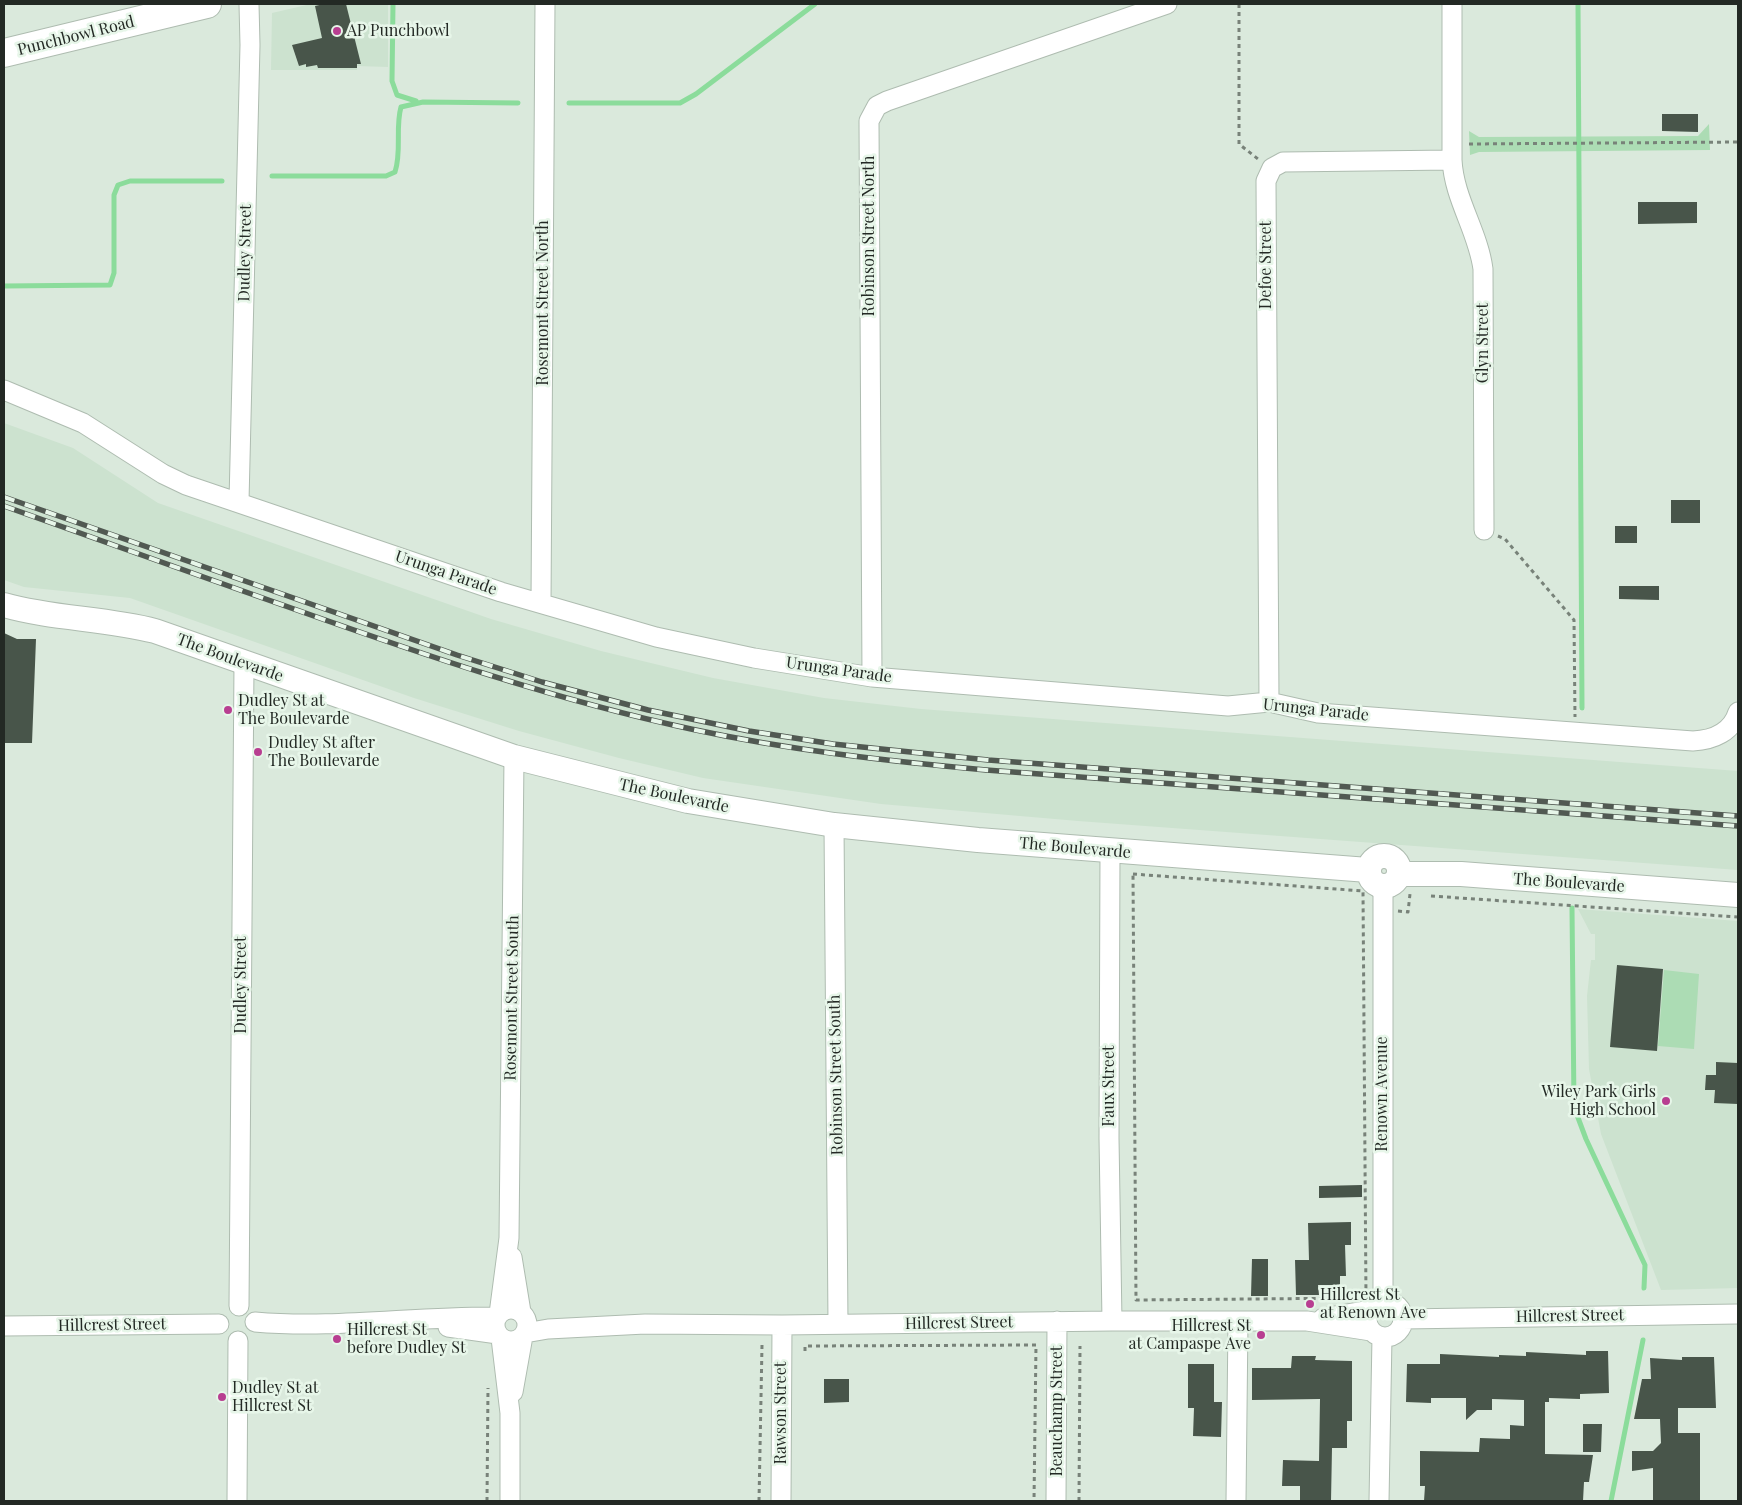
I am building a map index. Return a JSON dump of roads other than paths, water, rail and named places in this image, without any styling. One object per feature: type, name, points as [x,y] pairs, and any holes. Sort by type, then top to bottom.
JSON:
[{"type":"main road","name":"Punchbowl Road","points":[[4,53],[207,4]]},
{"type":"street","name":"Dudley Street","points":[[239,501],[250,45],[249,4]]},
{"type":"street","name":"Rosemont Street North","points":[[541,602],[545,4]]},
{"type":"street","name":"Robinson Street North","points":[[872,676],[869,120],[878,106],[887,101],[1167,4]]},
{"type":"street","points":[[1452,4],[1452,160]]},
{"type":"street","name":"Defoe Street","points":[[1269,702],[1266,186],[1272,168],[1276,165],[1290,162],[1452,160]]},
{"type":"street","name":"Glyn Street","points":[[1452,160],[1457,194],[1478,249],[1482,269],[1484,530]]},
{"type":"street","name":"Urunga Parade","points":[[4,390],[83,423],[163,474],[186,485],[239,501],[502,592],[656,636],[754,658],[872,676],[1228,706],[1269,702],[1318,713],[1693,741],[1709,739],[1719,735],[1733,724],[1738,712]]},
{"type":"street","name":"The Boulevarde","points":[[4,605],[40,613],[137,626],[180,639],[244,664],[514,757],[688,801],[834,825],[1384,877],[1461,874],[1738,895]]},
{"type":"street","name":"Dudley Street","points":[[239,1306],[244,664]]},
{"type":"street","name":"Rosemont Street South","points":[[510,1501],[510,1413],[499,1326],[509,1238],[514,757]]},
{"type":"street","name":"Robinson Street South","points":[[834,825],[838,1324]]},
{"type":"street","name":"Faux Street","points":[[1110,851],[1109,1138],[1112,1321]]},
{"type":"street","name":"Renown Avenue","points":[[1376,1306],[1384,877]]},
{"type":"street","name":"Rosemont Street South","points":[[509,1238],[524,1324],[510,1413]]},
{"type":"street","points":[[1377,1334],[1394,1334],[1399,1330],[1402,1319],[1398,1308],[1389,1302],[1376,1306],[1367,1320],[1377,1334],[1380,1501]]},
{"type":"street","points":[[239,1306],[250,1311],[255,1322],[250,1335],[238,1341],[227,1338],[220,1324],[223,1312],[227,1308],[239,1306]]},
{"type":"street","name":"Hillcrest Street","points":[[1307,1321],[1376,1306]]},
{"type":"street","points":[[255,1322],[276,1324],[397,1322],[499,1326],[514,1341],[524,1324],[510,1309],[499,1326]]},
{"type":"street","name":"Hillcrest Street","points":[[1402,1319],[1738,1314]]},
{"type":"street","name":"Hillcrest Street","points":[[524,1324],[782,1325],[1057,1321],[1307,1321],[1377,1334]]},
{"type":"street","name":"Beauchamp Street","points":[[1056,1501],[1057,1321]]},
{"type":"street","points":[[1236,1501],[1238,1322]]},
{"type":"street","name":"Hillcrest Street","points":[[4,1326],[220,1324]]},
{"type":"street","name":"Rawson Street","points":[[781,1501],[782,1325]]},
{"type":"street","points":[[237,1501],[238,1341]]},
{"type":"waterway","points":[[393,4],[392,81],[397,95],[416,101]]},
{"type":"waterway","points":[[569,103],[680,103],[696,94],[815,4]]},
{"type":"waterway","points":[[1578,4],[1582,708]]},
{"type":"waterway","points":[[272,176],[386,176],[395,172],[397,164],[401,107],[423,102],[518,103]]},
{"type":"waterway","points":[[4,286],[110,285],[114,273],[114,195],[118,185],[130,181],[222,181]]},
{"type":"waterway","points":[[1572,908],[1574,1107],[1586,1139],[1645,1265],[1644,1288]]},
{"type":"waterway","points":[[1611,1501],[1643,1340]]},
{"type":"railway","points":[[4,497],[457,655],[542,682],[648,710],[749,731],[833,744],[988,760],[1738,816]]},
{"type":"railway","points":[[4,506],[441,660],[590,704],[691,729],[764,743],[838,754],[986,770],[1738,826]]},
{"type":"place","name":"AP Punchbowl","points":[[337,31]]},
{"type":"place","name":"Dudley St at The Boulevarde","points":[[228,710]]},
{"type":"place","name":"Dudley St after The Boulevarde","points":[[258,752]]},
{"type":"place","name":"Wiley Park Girls High School","points":[[1666,1101]]},
{"type":"place","name":"Hillcrest St at Renown Ave","points":[[1310,1304]]},
{"type":"place","name":"Hillcrest St at Campaspe Ave","points":[[1261,1335]]},
{"type":"place","name":"Hillcrest St before Dudley St","points":[[337,1339]]},
{"type":"place","name":"Dudley St at Hillcrest St","points":[[222,1397]]}]
